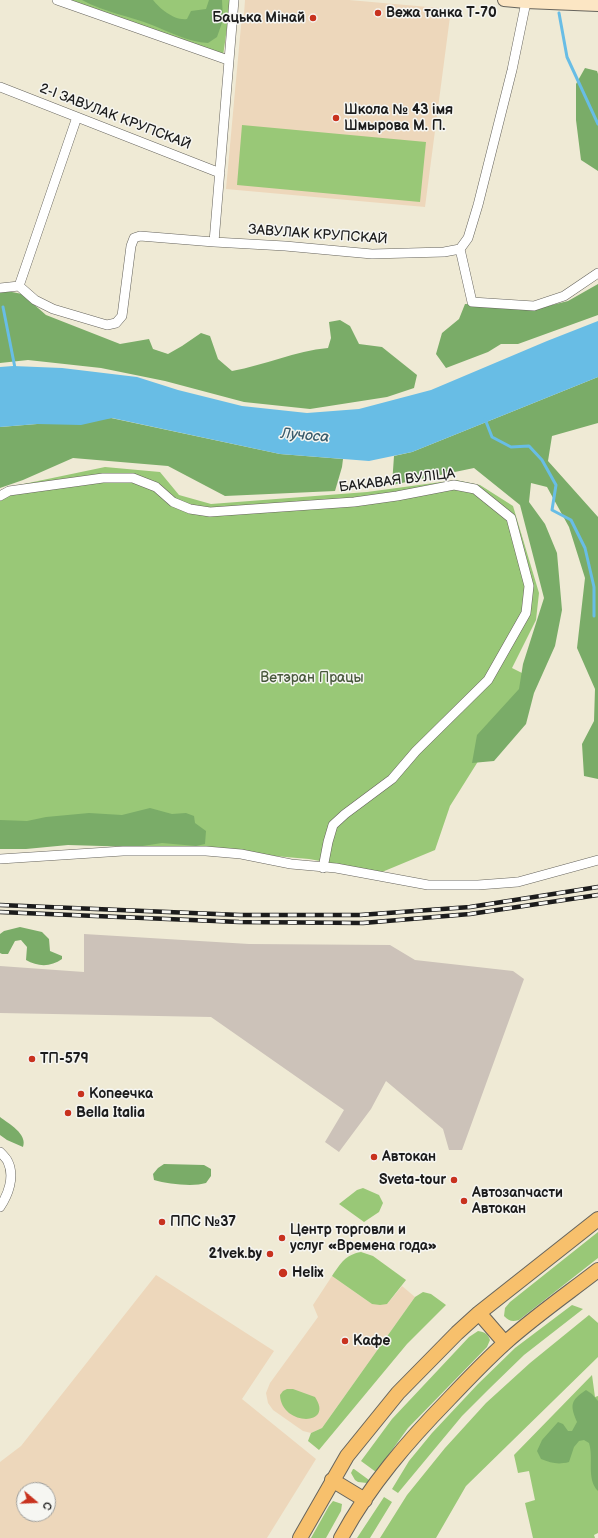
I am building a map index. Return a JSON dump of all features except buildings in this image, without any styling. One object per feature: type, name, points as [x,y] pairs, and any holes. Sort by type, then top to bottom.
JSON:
[{"type":"main road","points":[[300,1538],[332,1480],[356,1445],[398,1393],[457,1333],[479,1313],[598,1219]]},
{"type":"main road","points":[[341,1538],[350,1521],[378,1481],[418,1432],[478,1368],[505,1343],[598,1270]]},
{"type":"main road","points":[[479,1313],[505,1343]]},
{"type":"main road","points":[[332,1480],[365,1500]]},
{"type":"street","points":[[57,0],[228,60]]},
{"type":"street","points":[[214,242],[234,0]]},
{"type":"street","points":[[504,0],[526,2],[573,2],[598,5]]},
{"type":"street","points":[[526,2],[512,70],[478,205],[468,238],[460,249],[472,302],[534,306],[564,296],[598,273]]},
{"type":"street","name":"2-І ЗАВУЛАК КРУПСКАЙ","points":[[0,87],[220,172]]},
{"type":"street","points":[[0,288],[19,286],[76,116]]},
{"type":"street","name":"ЗАВУЛАК КРУПСКАЙ","points":[[19,286],[35,300],[53,309],[107,326],[116,323],[122,316],[131,246],[134,238],[140,236],[285,246],[372,254],[444,252],[460,249]]},
{"type":"street","name":"БАКАВАЯ ВУЛІЦА","points":[[0,496],[8,491],[103,478],[132,478],[156,487],[173,502],[190,509],[210,512],[354,502],[454,485],[475,489],[510,518],[529,586],[526,612],[488,680],[416,751],[392,779],[345,814],[334,825],[328,842],[323,868]]},
{"type":"street","points":[[0,859],[123,851],[206,851],[241,854],[291,864],[336,868],[428,884],[478,886],[518,882],[598,860]]},
{"type":"street","points":[[0,1152],[8,1162],[11,1177],[8,1194],[0,1207]]},
{"type":"shaded area","name":"Школа № 43 імя Шмырова М. П.","points":[[245,0],[349,0],[451,9],[425,207],[226,189],[242,15],[244,15]]},
{"type":"shaded area","points":[[84,934],[249,944],[390,945],[415,960],[513,971],[524,979],[462,1150],[449,1150],[443,1129],[386,1081],[371,1109],[339,1152],[325,1142],[344,1110],[211,1017],[0,1013],[0,966],[84,972]]},
{"type":"shaded area","points":[[156,1275],[274,1351],[242,1399],[316,1459],[267,1538],[0,1538],[0,1462],[21,1446]]},
{"type":"shaded area","points":[[332,1276],[372,1304],[387,1304],[402,1286],[415,1297],[322,1428],[311,1433],[303,1431],[273,1410],[268,1403],[266,1393],[270,1383],[318,1317],[313,1305]]},
{"type":"green space","points":[[64,0],[231,0],[223,56]]},
{"type":"green space","points":[[82,0],[153,0],[168,14],[178,18],[187,19],[191,11],[206,9],[209,0],[222,0],[223,20],[217,37],[208,43],[186,39],[143,22],[99,8]]},
{"type":"green space","points":[[585,68],[597,71],[598,74],[598,171],[581,160],[576,120],[576,84]]},
{"type":"green space","points":[[242,125],[426,142],[420,202],[237,185]]},
{"type":"green space","points":[[598,284],[598,315],[518,344],[501,344],[488,352],[446,368],[436,354],[442,333],[459,319],[465,304],[492,305],[532,310],[568,301]]},
{"type":"green space","points":[[2,290],[22,294],[46,315],[120,344],[149,339],[153,349],[168,354],[201,333],[210,336],[218,359],[232,371],[304,352],[328,348],[331,338],[329,322],[340,320],[350,326],[359,344],[382,347],[417,375],[414,388],[387,397],[310,409],[244,402],[165,381],[101,368],[28,360],[0,363],[0,292]]},
{"type":"green space","points":[[598,377],[598,423],[552,436],[548,461],[598,517],[598,779],[584,776],[582,744],[594,721],[595,689],[577,648],[585,578],[569,527],[547,487],[531,483],[529,502],[545,524],[557,553],[562,610],[555,646],[534,693],[526,724],[494,761],[472,763],[477,735],[519,689],[523,664],[544,598],[520,505],[474,468],[392,485],[394,456],[412,452]]},
{"type":"green space","points":[[111,418],[280,454],[343,459],[342,467],[335,491],[225,496],[168,466],[73,458],[23,480],[0,488],[0,427]]},
{"type":"green space","name":"Ветэран Працы","points":[[105,467],[160,472],[179,495],[211,504],[367,492],[456,480],[480,485],[513,506],[539,593],[536,620],[512,668],[528,676],[450,806],[435,850],[382,872],[309,859],[88,843],[0,828],[0,491],[14,486]]},
{"type":"green space","points":[[150,808],[172,814],[186,813],[194,816],[195,823],[206,831],[205,844],[196,846],[162,843],[136,847],[68,845],[26,849],[0,849],[0,820],[27,821],[46,817],[89,813],[122,815]]},
{"type":"green space","points":[[20,927],[42,932],[49,939],[50,951],[62,956],[62,959],[49,965],[35,964],[26,960],[27,947],[21,940],[15,941],[8,954],[0,953],[0,934],[4,931]]},
{"type":"green space","points":[[0,1117],[20,1133],[24,1142],[23,1147],[0,1135]]},
{"type":"green space","points":[[164,1164],[204,1165],[211,1169],[211,1176],[206,1183],[194,1185],[173,1184],[154,1180],[153,1174]]},
{"type":"green space","points":[[363,1188],[379,1195],[383,1203],[379,1212],[364,1222],[339,1204],[357,1190]]},
{"type":"green space","points":[[598,1232],[598,1258],[519,1320],[511,1321],[504,1316],[505,1308],[510,1302]]},
{"type":"green space","points":[[361,1252],[373,1256],[406,1280],[387,1304],[372,1304],[332,1276],[347,1257]]},
{"type":"green space","points":[[423,1292],[431,1294],[446,1305],[407,1344],[319,1450],[308,1441],[311,1433],[322,1428],[415,1297]]},
{"type":"green space","points":[[572,1305],[583,1309],[524,1355],[489,1389],[462,1416],[398,1493],[392,1489],[409,1461],[432,1433],[478,1384],[515,1348]]},
{"type":"green space","points":[[589,1315],[598,1323],[598,1357],[466,1486],[436,1538],[380,1538],[407,1495],[445,1448],[486,1403],[530,1363]]},
{"type":"green space","points":[[478,1331],[488,1336],[490,1340],[487,1347],[408,1428],[376,1472],[361,1461],[392,1419],[469,1337]]},
{"type":"green space","points":[[592,1375],[595,1397],[598,1396],[598,1533],[594,1535],[595,1538],[533,1538],[525,1503],[535,1500],[529,1471],[518,1473],[514,1455]]},
{"type":"green space","points":[[287,1389],[293,1389],[315,1397],[319,1407],[318,1414],[313,1418],[305,1419],[289,1413],[283,1405],[280,1395]]},
{"type":"green space","points":[[586,1390],[598,1401],[598,1491],[592,1481],[589,1443],[584,1440],[579,1441],[574,1447],[569,1462],[565,1463],[548,1462],[541,1459],[537,1451],[542,1440],[558,1422],[563,1424],[568,1431],[572,1431],[577,1422],[573,1411],[574,1400]]},
{"type":"green space","points":[[353,1469],[369,1480],[367,1483],[358,1482],[355,1480],[351,1473]]},
{"type":"green space","points":[[384,1497],[392,1502],[370,1538],[357,1538]]},
{"type":"green space","points":[[333,1501],[342,1504],[341,1511],[326,1538],[311,1538],[329,1506]]},
{"type":"water","name":"Лучоса","points":[[598,321],[598,377],[412,452],[369,461],[280,454],[112,418],[81,425],[37,424],[0,427],[0,367],[13,366],[62,368],[137,377],[178,390],[242,406],[307,413],[359,409],[431,390]]},
{"type":"waterway","points":[[559,13],[567,57],[598,124]]},
{"type":"waterway","points":[[3,307],[15,368]]},
{"type":"waterway","points":[[485,419],[492,437],[511,447],[529,446],[542,460],[556,485],[552,510],[571,520],[585,548],[594,587],[594,616]]},
{"type":"railway","points":[[0,905],[240,915],[360,915],[470,907],[598,887]]},
{"type":"railway","points":[[0,912],[239,922],[363,923],[470,914],[598,895]]},
{"type":"place","name":"Вежа танка Т-70","points":[[378,13]]},
{"type":"place","name":"Бацька Мінай","points":[[313,18]]},
{"type":"place","name":"Школа № 43 імя Шмырова М. П.","points":[[336,118]]},
{"type":"place","name":"ТП-579","points":[[32,1059]]},
{"type":"place","name":"Копеечка","points":[[81,1094]]},
{"type":"place","name":"Bella Italia","points":[[68,1113]]},
{"type":"place","name":"Автокан","points":[[374,1157]]},
{"type":"place","name":"Sveta-tour","points":[[454,1180]]},
{"type":"place","name":"Автозапчасти Автокан","points":[[464,1201]]},
{"type":"place","name":"ППС №37","points":[[162,1222]]},
{"type":"place","name":"Центр торговли и услуг «Времена года»","points":[[282,1238]]},
{"type":"place","name":"21vek.by","points":[[270,1254]]},
{"type":"place","name":"Helix","points":[[283,1273]]},
{"type":"place","name":"Кафе","points":[[345,1341]]}]
